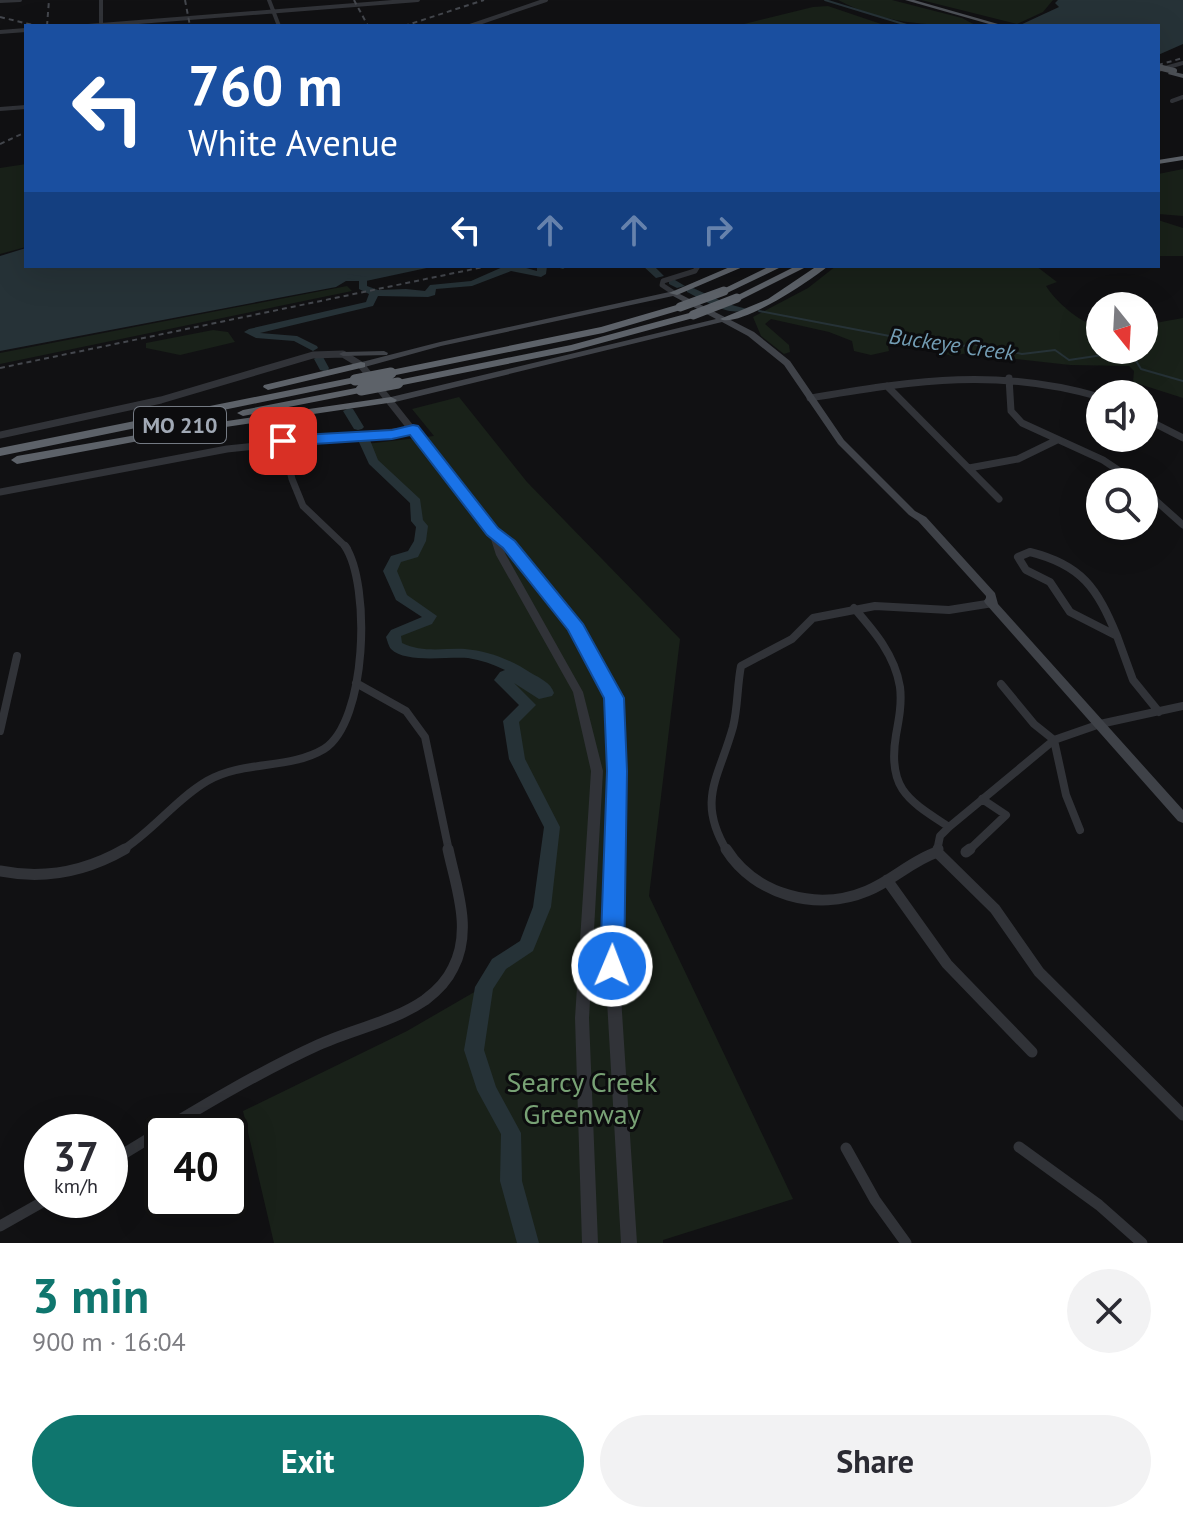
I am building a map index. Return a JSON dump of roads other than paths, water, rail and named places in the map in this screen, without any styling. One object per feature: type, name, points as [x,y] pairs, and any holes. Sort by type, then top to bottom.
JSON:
[{"type":"highway","points":[[1160,162],[1183,158]]},
{"type":"highway","points":[[1160,170],[1183,166]]},
{"type":"highway","points":[[681,296],[736,268]]},
{"type":"highway","name":"MO 210","points":[[394,378],[603,330],[681,296],[724,291],[774,268]]},
{"type":"highway","name":"MO 210","points":[[0,452],[100,429],[572,348],[693,315],[799,268]]},
{"type":"highway","points":[[725,319],[771,301],[820,268]]},
{"type":"highway","points":[[342,369],[346,355]]},
{"type":"highway","points":[[100,429],[361,365]]},
{"type":"highway","name":"MO 210","points":[[0,464],[358,385]]},
{"type":"highway","points":[[17,460],[165,433],[370,404],[389,397]]},
{"type":"main road","points":[[908,0],[995,24]]},
{"type":"main road","points":[[914,0],[1002,24]]},
{"type":"main road","points":[[1160,69],[1183,75]]},
{"type":"main road","points":[[346,355],[381,354],[425,347],[681,296],[725,319],[751,334],[787,363],[841,442],[912,513],[1183,818]]},
{"type":"main road","points":[[389,397],[410,395],[725,319]]},
{"type":"main road","points":[[361,365],[425,347]]},
{"type":"main road","points":[[400,411],[410,395]]},
{"type":"street","points":[[0,1],[20,0]]},
{"type":"street","points":[[101,0],[101,24]]},
{"type":"street","points":[[269,0],[278,24]]},
{"type":"street","points":[[128,24],[418,0]]},
{"type":"street","points":[[476,24],[546,0]]},
{"type":"street","points":[[0,32],[24,30]]},
{"type":"street","points":[[1160,69],[1183,63]]},
{"type":"street","points":[[1172,101],[1183,97]]},
{"type":"street","points":[[0,109],[24,107]]},
{"type":"street","points":[[681,296],[662,285],[663,281],[696,268]]},
{"type":"street","points":[[0,435],[161,400],[313,355],[346,355],[361,365],[389,397],[493,532],[509,545],[577,628],[614,698],[617,771],[612,966],[629,1243]]},
{"type":"street","points":[[810,398],[953,377],[1009,378],[1055,384],[1086,393]]},
{"type":"street","points":[[1009,378],[1014,415],[1028,427],[1115,468]]},
{"type":"street","points":[[887,386],[999,499]]},
{"type":"street","points":[[1158,425],[1183,438]]},
{"type":"street","points":[[0,492],[283,441],[413,430]]},
{"type":"street","points":[[969,468],[1018,459],[1057,440]]},
{"type":"street","points":[[0,871],[48,876],[90,865],[143,836],[191,792],[210,779],[242,767],[322,750],[341,733],[356,683],[363,641],[355,565],[342,541],[311,516],[299,498],[283,441]]},
{"type":"street","points":[[1158,503],[1183,525]]},
{"type":"street","points":[[493,532],[501,555],[578,692],[597,771],[582,1018],[590,1243]]},
{"type":"street","points":[[1117,636],[1070,612],[1050,582],[1026,570],[1018,557],[1030,552],[1053,557],[1080,571],[1099,591],[1117,636],[1133,680],[1159,712]]},
{"type":"street","points":[[937,852],[919,858],[858,895],[814,900],[781,893],[759,885],[734,864],[709,811],[716,772],[733,729],[741,666],[792,639],[813,618],[854,608],[892,605],[949,610],[993,603]]},
{"type":"street","points":[[854,608],[892,657],[900,685],[901,713],[892,754],[894,777],[905,796],[949,827]]},
{"type":"street","points":[[0,731],[17,656]]},
{"type":"street","points":[[128,1152],[283,1063],[410,1008],[434,994],[455,964],[463,939],[463,919],[427,745],[419,726],[395,704],[356,683]]},
{"type":"street","points":[[1001,684],[1034,724],[1054,740],[1066,795],[1080,830]]},
{"type":"street","points":[[937,852],[940,836],[949,827],[1054,740],[1100,724],[1183,706]]},
{"type":"street","points":[[966,852],[1006,815],[982,799]]},
{"type":"street","points":[[937,852],[995,909],[1039,972],[1183,1115]]},
{"type":"street","points":[[887,880],[947,964],[1032,1052]]},
{"type":"street","points":[[1019,1147],[1099,1205],[1142,1243]]},
{"type":"street","points":[[846,1148],[875,1200],[906,1243]]},
{"type":"street","points":[[0,1226],[24,1212]]},
{"type":"waterway","points":[[825,0],[903,24]]},
{"type":"waterway","name":"Buckeye Creek","points":[[350,276],[364,279],[362,287],[373,292],[425,294],[432,293],[430,290],[433,287],[477,282],[505,269],[515,268]]},
{"type":"waterway","name":"Buckeye Creek","points":[[515,268],[533,274],[541,274],[542,268]]},
{"type":"waterway","name":"Buckeye Creek","points":[[650,268],[659,276]]},
{"type":"waterway","name":"Buckeye Creek","points":[[672,282],[680,286]]},
{"type":"waterway","name":"Buckeye Creek","points":[[690,290],[726,307],[742,309]]},
{"type":"waterway","points":[[313,348],[297,339],[249,332],[370,304],[374,294]]},
{"type":"waterway","name":"Buckeye Creek","points":[[759,311],[952,348],[973,344],[1022,354],[1055,350],[1069,360],[1116,353],[1133,356],[1141,369],[1183,381]]},
{"type":"waterway","points":[[319,359],[324,368]]},
{"type":"waterway","points":[[349,411],[358,427]]},
{"type":"waterway","points":[[364,440],[373,461],[416,502],[417,521],[422,526],[420,541],[413,554],[396,559],[390,571],[401,597],[430,616],[427,621],[396,633],[393,637],[396,646],[413,652],[462,653],[491,659],[529,678],[546,689],[547,693],[539,694],[527,683],[505,675],[501,680],[528,705],[511,721],[517,759],[552,827],[542,907],[527,946],[499,964],[484,987],[474,1050],[487,1090],[511,1133],[511,1181],[528,1243]]},
{"type":"railway","points":[[47,24],[49,0]]},
{"type":"railway","points":[[185,0],[190,24]]},
{"type":"railway","points":[[354,0],[367,24]]},
{"type":"railway","points":[[410,24],[484,0]]},
{"type":"railway","points":[[0,17],[29,24]]},
{"type":"railway","points":[[1160,64],[1183,58]]},
{"type":"railway","points":[[0,144],[24,133]]},
{"type":"railway","points":[[0,368],[478,268]]},
{"type":"park label","name":"Searcy Creek Greenway","points":[[582,1097]]}]
